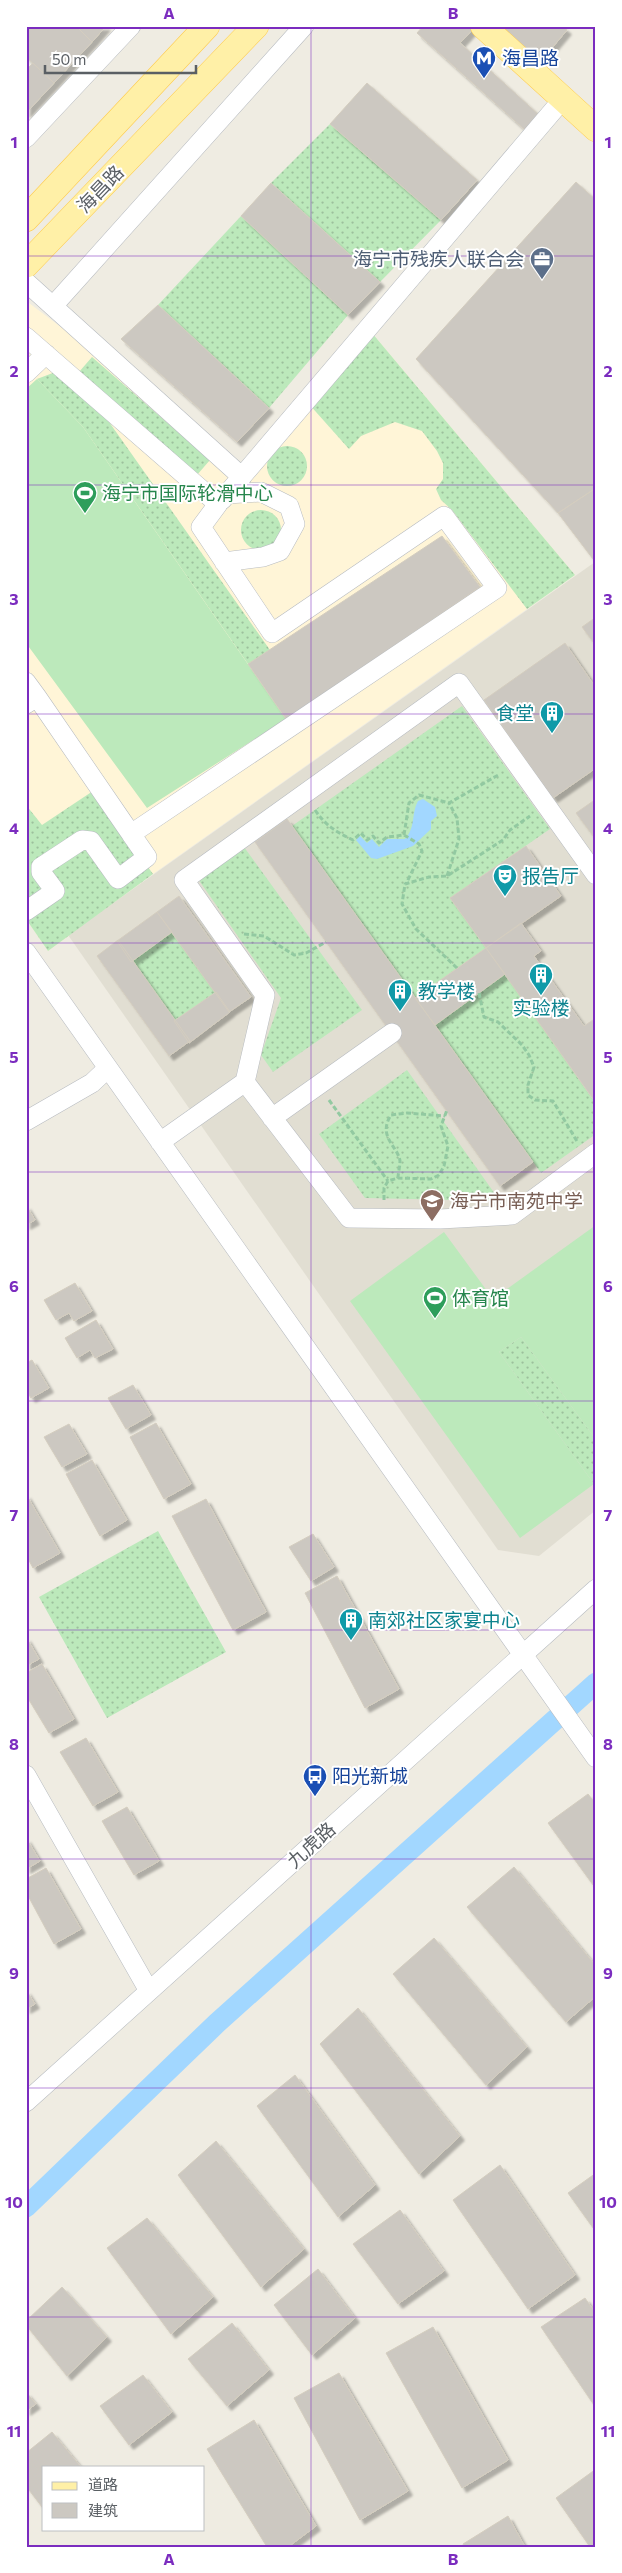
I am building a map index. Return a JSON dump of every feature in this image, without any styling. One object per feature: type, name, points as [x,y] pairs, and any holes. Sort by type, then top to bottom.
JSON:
[{"type":"main road","name":"海昌路","points":[[26,219],[207,26]]},
{"type":"main road","name":"海昌路","points":[[26,265],[256,26]]},
{"type":"main road","points":[[483,26],[596,129]]},
{"type":"street","points":[[26,138],[131,26]]},
{"type":"street","points":[[53,306],[304,26]]},
{"type":"street","points":[[131,834],[497,588],[444,516],[272,633],[201,527],[222,499],[563,99]]},
{"type":"street","points":[[26,282],[242,477]]},
{"type":"street","points":[[26,337],[222,499],[261,492],[289,506],[296,524],[280,551],[263,557],[224,562]]},
{"type":"street","points":[[26,373],[46,354]]},
{"type":"street","points":[[160,1142],[246,1082],[265,995],[184,880],[459,682],[596,876]]},
{"type":"street","points":[[26,911],[55,891],[41,872],[41,867],[82,840],[91,841],[118,879],[147,857],[30,694]]},
{"type":"street","points":[[26,952],[592,1753]]},
{"type":"street","points":[[272,1118],[392,1033]]},
{"type":"street","points":[[26,1122],[92,1084],[108,1068]]},
{"type":"street","points":[[246,1082],[349,1218],[440,1219],[512,1215],[592,1156]]},
{"type":"street","name":"九虎路","points":[[26,2102],[596,1589]]},
{"type":"street","points":[[26,1775],[149,1991]]},
{"type":"path","points":[[405,835],[409,803],[420,796],[449,803],[508,770]]},
{"type":"path","points":[[446,876],[459,839],[457,818],[449,803]]},
{"type":"path","points":[[405,884],[429,877],[446,876],[504,840],[510,830],[546,806]]},
{"type":"path","points":[[314,810],[324,824],[353,840],[361,834],[367,840],[373,836],[379,843],[387,837],[405,835],[419,844],[422,851],[405,884],[402,904],[416,929],[457,968]]},
{"type":"path","points":[[228,942],[247,932],[264,936],[294,955],[306,953],[326,942]]},
{"type":"path","points":[[479,993],[484,1017],[498,1022],[529,1055],[534,1067],[528,1084],[528,1095],[534,1100],[553,1101],[592,1156]]},
{"type":"path","points":[[318,1085],[388,1181]]},
{"type":"path","points":[[384,1218],[384,1188],[388,1181],[398,1178],[430,1179],[439,1175],[444,1166],[448,1146],[442,1131],[444,1116],[447,1110]]},
{"type":"path","points":[[398,1178],[400,1160],[387,1135],[387,1122],[391,1115],[444,1116]]},
{"type":"shaded area","points":[[29,303],[249,469],[372,333],[575,575],[153,874],[48,951],[26,919],[26,304]]},
{"type":"shaded area","name":"海宁市南苑中学","points":[[595,562],[596,1510],[539,1556],[498,1550],[68,935]]},
{"type":"green space","points":[[330,124],[441,220],[380,282],[271,183]]},
{"type":"green space","points":[[241,216],[348,315],[269,408],[158,305]]},
{"type":"green space","points":[[372,333],[575,575],[527,609],[452,510],[441,500],[436,489],[443,479],[443,463],[437,451],[422,431],[395,422],[361,436],[349,449],[308,403]]},
{"type":"green space","points":[[92,357],[210,460],[197,475],[79,372]]},
{"type":"green space","points":[[58,371],[102,412],[270,650],[248,664],[83,427],[37,379]]},
{"type":"green space","name":"海宁市国际轮滑中心","points":[[37,379],[83,427],[286,719],[147,808],[26,643],[26,389]]},
{"type":"green space","points":[[287,446],[298,449],[304,455],[307,466],[304,477],[298,483],[287,486],[276,483],[270,477],[267,466],[270,455],[276,449]]},
{"type":"green space","points":[[261,510],[275,516],[281,530],[275,544],[261,550],[247,544],[241,530],[247,516]]},
{"type":"green space","points":[[462,706],[550,829],[450,898],[486,948],[415,998],[292,826]]},
{"type":"green space","points":[[93,791],[153,874],[48,951],[26,919],[26,805],[42,825]]},
{"type":"green space","points":[[244,847],[362,1010],[273,1072],[261,1055],[281,998],[198,879]]},
{"type":"green space","points":[[172,932],[216,992],[174,1021],[131,962]]},
{"type":"green space","points":[[505,974],[596,1104],[596,1134],[541,1173],[435,1025]]},
{"type":"green space","points":[[407,1070],[500,1201],[365,1198],[319,1134]]},
{"type":"green space","points":[[596,1225],[596,1440],[521,1337],[499,1352],[594,1484],[520,1538],[350,1301],[444,1232],[493,1299]]},
{"type":"green space","points":[[521,1337],[596,1440],[594,1484],[499,1352]]},
{"type":"green space","points":[[158,1531],[226,1652],[107,1718],[39,1597]]},
{"type":"water","points":[[423,799],[435,807],[437,816],[431,821],[431,829],[413,846],[377,859],[371,858],[356,840],[360,836],[367,843],[372,839],[379,847],[387,839],[405,839],[411,830],[418,801]]},
{"type":"building","points":[[26,26],[76,26],[92,42],[54,83],[26,57]]},
{"type":"building","points":[[76,26],[106,26],[92,42]]},
{"type":"building","name":"海昌路","points":[[423,26],[476,26],[460,43],[539,115],[525,130],[417,33]]},
{"type":"building","name":"海昌路","points":[[489,26],[562,26],[567,30],[536,67]]},
{"type":"building","points":[[33,63],[54,83],[26,113],[26,70]]},
{"type":"building","points":[[367,83],[477,180],[441,220],[330,124]]},
{"type":"building","name":"海宁市残疾人联合会","points":[[576,182],[596,200],[596,488],[558,513],[416,359]]},
{"type":"building","points":[[271,183],[380,282],[348,315],[241,216]]},
{"type":"building","points":[[158,305],[269,408],[237,442],[121,339]]},
{"type":"building","points":[[596,488],[596,563],[558,513]]},
{"type":"building","points":[[442,536],[480,587],[286,719],[248,664]]},
{"type":"building","points":[[596,617],[596,646],[582,627]]},
{"type":"building","name":"食堂","points":[[565,643],[596,688],[596,768],[553,798],[484,700]]},
{"type":"building","points":[[596,799],[596,840],[576,813]]},
{"type":"building","name":"教学楼","points":[[287,819],[533,1162],[500,1186],[255,842]]},
{"type":"building","name":"报告厅","points":[[526,846],[561,896],[486,948],[450,898]]},
{"type":"building","points":[[179,896],[251,997],[229,1012],[157,912]]},
{"type":"building","points":[[157,912],[172,932],[131,962],[117,941]]},
{"type":"building","name":"实验楼","points":[[521,923],[541,951],[534,956],[584,1026],[596,1018],[596,1103],[486,948]]},
{"type":"building","points":[[118,940],[190,1041],[169,1056],[97,956]]},
{"type":"building","points":[[486,948],[505,974],[435,1025],[415,998]]},
{"type":"building","points":[[216,992],[230,1012],[189,1043],[174,1021]]},
{"type":"building","points":[[26,1205],[35,1220],[26,1225]]},
{"type":"building","points":[[75,1283],[92,1311],[74,1321],[69,1313],[56,1320],[44,1300]]},
{"type":"building","points":[[96,1320],[113,1349],[95,1358],[90,1350],[77,1358],[65,1338]]},
{"type":"building","points":[[32,1360],[49,1388],[31,1398],[26,1390],[26,1363]]},
{"type":"building","points":[[133,1385],[151,1415],[126,1429],[108,1398]]},
{"type":"building","points":[[156,1423],[191,1484],[164,1499],[130,1437]]},
{"type":"building","points":[[69,1424],[87,1454],[62,1467],[44,1437]]},
{"type":"building","points":[[92,1460],[127,1520],[100,1536],[66,1474]]},
{"type":"building","points":[[26,1494],[60,1553],[33,1568],[26,1555]]},
{"type":"building","points":[[206,1499],[266,1612],[233,1630],[172,1516]]},
{"type":"building","points":[[313,1534],[334,1567],[311,1581],[289,1547]]},
{"type":"building","name":"南郊社区家宴中心","points":[[337,1576],[399,1689],[365,1708],[305,1593]]},
{"type":"building","points":[[26,1637],[39,1659],[26,1666]]},
{"type":"building","points":[[42,1664],[74,1719],[49,1733],[26,1695],[26,1673]]},
{"type":"building","points":[[86,1738],[118,1792],[93,1806],[60,1752]]},
{"type":"building","points":[[588,1794],[596,1804],[596,1889],[548,1823]]},
{"type":"building","points":[[127,1807],[159,1861],[134,1875],[102,1821]]},
{"type":"building","points":[[26,1838],[40,1861],[26,1869]]},
{"type":"building","points":[[514,1867],[596,1966],[596,1996],[566,2022],[467,1907]]},
{"type":"building","points":[[46,1868],[81,1929],[54,1944],[26,1892],[26,1879]]},
{"type":"building","points":[[434,1938],[527,2047],[486,2085],[393,1974]]},
{"type":"building","points":[[26,1990],[35,2004],[26,2009]]},
{"type":"building","points":[[358,2008],[460,2136],[419,2174],[320,2044]]},
{"type":"building","points":[[295,2075],[375,2185],[338,2217],[257,2106]]},
{"type":"building","points":[[216,2141],[304,2249],[261,2287],[178,2175]]},
{"type":"building","points":[[500,2165],[575,2275],[528,2309],[453,2200]]},
{"type":"building","points":[[596,2173],[596,2232],[568,2193]]},
{"type":"building","points":[[400,2210],[444,2271],[398,2304],[353,2244]]},
{"type":"building","points":[[147,2218],[213,2297],[171,2334],[107,2248]]},
{"type":"building","points":[[318,2269],[355,2318],[312,2355],[274,2305]]},
{"type":"building","points":[[62,2287],[107,2337],[67,2376],[26,2325],[26,2321]]},
{"type":"building","points":[[585,2298],[596,2314],[596,2408],[541,2327]]},
{"type":"building","points":[[232,2323],[269,2370],[227,2406],[188,2359]]},
{"type":"building","points":[[433,2327],[508,2460],[462,2488],[386,2353]]},
{"type":"building","points":[[339,2373],[408,2491],[360,2520],[294,2398]]},
{"type":"building","points":[[143,2375],[172,2412],[129,2445],[100,2406]]},
{"type":"building","points":[[26,2392],[36,2404],[26,2411]]},
{"type":"building","points":[[254,2420],[316,2526],[288,2547],[267,2547],[207,2449]]},
{"type":"building","points":[[52,2432],[80,2466],[42,2466],[42,2507],[26,2486],[26,2453]]},
{"type":"building","points":[[596,2469],[596,2547],[590,2547],[556,2498]]},
{"type":"building","points":[[508,2516],[525,2547],[464,2547],[463,2544]]},
{"type":"waterway","points":[[26,2207],[217,2023],[596,1683]]},
{"type":"place","name":"海昌路","points":[[484,79]]},
{"type":"place","name":"海宁市残疾人联合会","points":[[542,280]]},
{"type":"place","name":"海宁市国际轮滑中心","points":[[85,514]]},
{"type":"place","name":"食堂","points":[[552,734]]},
{"type":"place","name":"报告厅","points":[[505,897]]},
{"type":"place","name":"实验楼","points":[[541,996]]},
{"type":"place","name":"教学楼","points":[[400,1012]]},
{"type":"place","name":"海宁市南苑中学","points":[[432,1222]]},
{"type":"place","name":"体育馆","points":[[435,1319]]},
{"type":"place","name":"南郊社区家宴中心","points":[[351,1641]]},
{"type":"place","name":"阳光新城","points":[[315,1797]]}]
